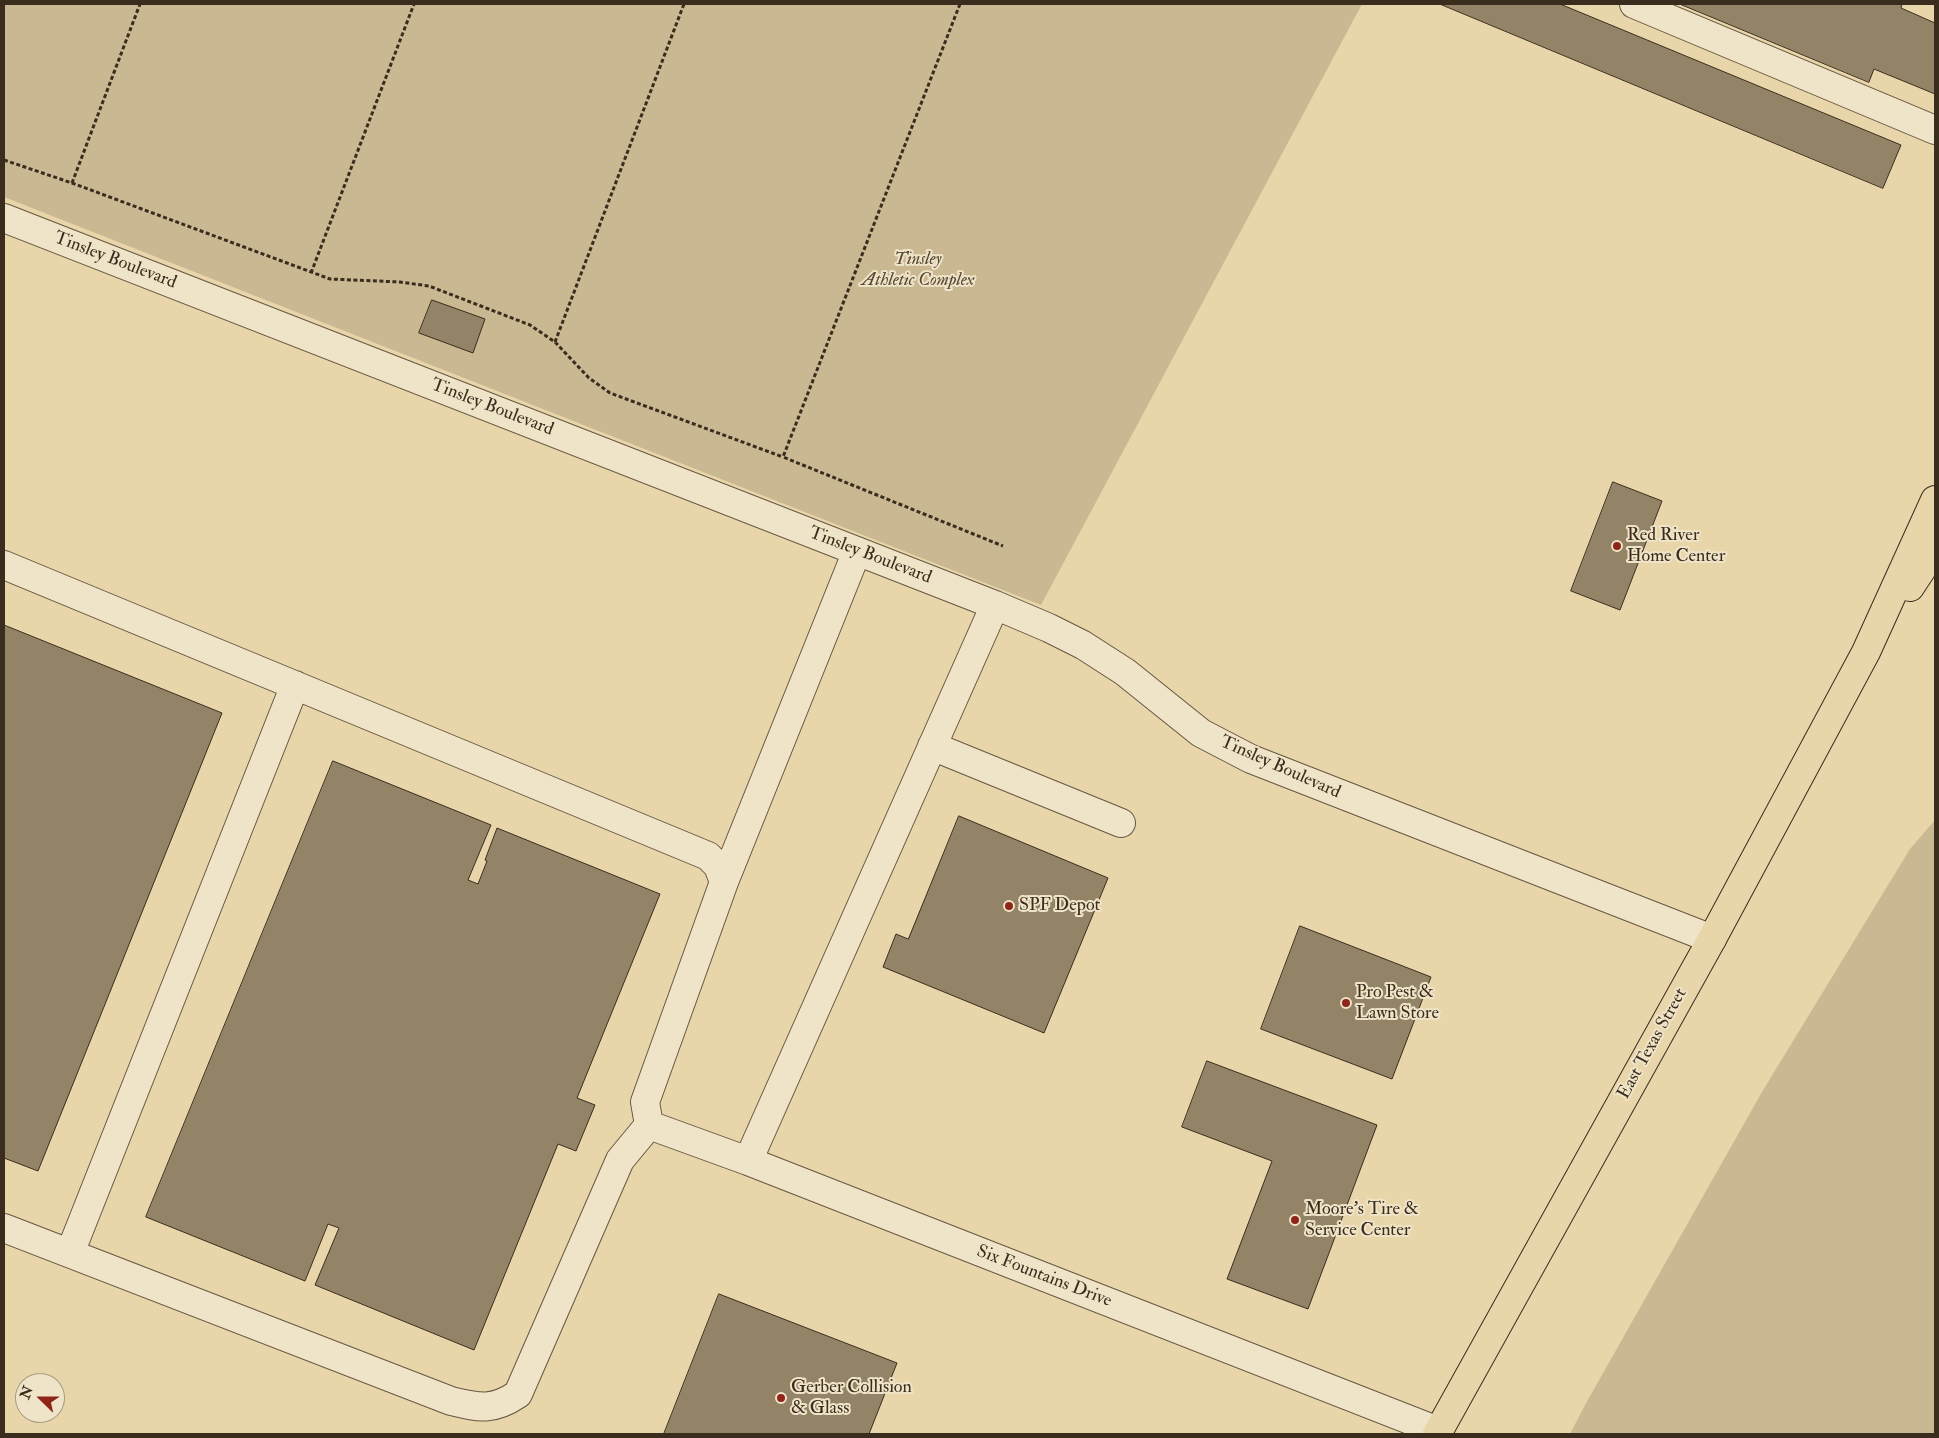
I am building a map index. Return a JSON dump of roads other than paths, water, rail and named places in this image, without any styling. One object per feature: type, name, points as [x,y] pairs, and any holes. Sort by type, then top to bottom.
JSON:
[{"type":"main road","name":"East Texas Street","points":[[1438,1433],[1712,939],[1866,652],[1935,500]]},
{"type":"main road","name":"East Texas Street","points":[[1866,652],[1935,549]]},
{"type":"street","points":[[1634,4],[1935,130]]},
{"type":"street","name":"Tinsley Boulevard","points":[[4,218],[995,605],[1083,645],[1125,672],[1201,733],[1250,759],[1712,939]]},
{"type":"street","points":[[4,1228],[451,1401],[486,1407],[504,1404],[518,1394],[620,1160],[649,1125],[645,1102],[724,882],[858,551]]},
{"type":"street","points":[[4,565],[708,856],[718,866],[724,882]]},
{"type":"street","points":[[748,1161],[995,605]]},
{"type":"street","points":[[70,1254],[295,685]]},
{"type":"street","points":[[932,746],[1121,823]]},
{"type":"street","name":"Six Fountains Drive","points":[[649,1125],[748,1161],[1438,1433]]},
{"type":"place","name":"Red River Home Center","points":[[1617,546]]},
{"type":"place","name":"SPF Depot","points":[[1009,906]]},
{"type":"place","name":"Pro Pest & Lawn Store","points":[[1346,1003]]},
{"type":"place","name":"Moore's Tire & Service Center","points":[[1295,1220]]},
{"type":"place","name":"Gerber Collision & Glass","points":[[781,1398]]},
{"type":"park label","name":"Tinsley Athletic Complex","points":[[918,270]]}]
